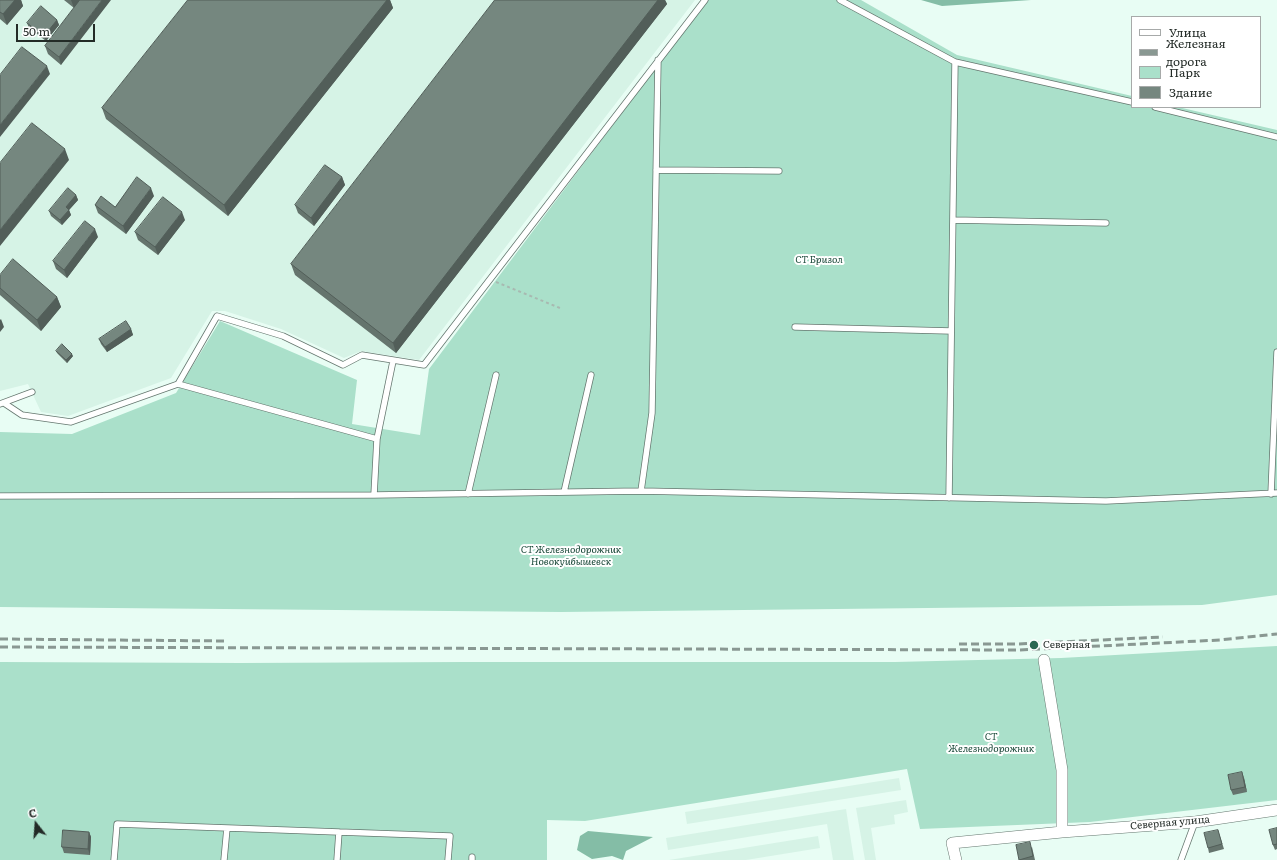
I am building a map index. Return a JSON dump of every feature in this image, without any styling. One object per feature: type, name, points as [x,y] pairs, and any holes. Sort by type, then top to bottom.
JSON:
[{"type":"street","points":[[1044,660],[1062,770],[1062,832]]},
{"type":"street","name":"Северная улица","points":[[956,860],[952,843],[1062,832],[1195,822],[1277,810]]},
{"type":"lane","points":[[178,384],[216,316],[283,336],[343,365],[362,355],[424,365],[705,0]]},
{"type":"lane","points":[[840,0],[955,62],[1131,102]]},
{"type":"lane","points":[[641,491],[652,413],[658,60]]},
{"type":"lane","points":[[949,498],[955,62]]},
{"type":"lane","points":[[1159,108],[1277,137]]},
{"type":"lane","points":[[656,170],[779,171]]},
{"type":"lane","points":[[953,220],[1106,223]]},
{"type":"lane","points":[[795,327],[952,331]]},
{"type":"lane","points":[[0,496],[374,495],[641,491],[1106,501],[1274,493],[1277,352]]},
{"type":"lane","points":[[374,495],[377,439],[393,360]]},
{"type":"lane","points":[[468,494],[496,375]]},
{"type":"lane","points":[[564,492],[591,375]]},
{"type":"lane","points":[[2,404],[22,415],[72,422],[178,384],[377,439]]},
{"type":"lane","points":[[2,404],[32,392]]},
{"type":"lane","points":[[1181,860],[1195,822]]},
{"type":"lane","points":[[114,860],[116,824],[450,836],[448,860]]},
{"type":"lane","points":[[224,860],[227,828]]},
{"type":"lane","points":[[337,860],[339,832]]},
{"type":"path","points":[[490,279],[560,308]]},
{"type":"shaded area","points":[[0,0],[695,0],[419,360],[361,351],[344,358],[281,329],[225,311],[212,311],[171,378],[68,416],[41,412],[28,384],[0,391]]},
{"type":"shaded area","points":[[921,0],[1031,0],[942,6]]},
{"type":"shaded area","points":[[899,778],[901,790],[687,824],[685,812]]},
{"type":"shaded area","points":[[906,800],[908,812],[894,815],[895,824],[871,828],[876,860],[865,860],[856,808]]},
{"type":"shaded area","points":[[846,809],[854,860],[833,860],[827,824],[668,850],[666,838]]},
{"type":"shaded area","points":[[588,831],[653,837],[626,851],[623,860],[612,856],[592,859],[577,850],[580,836]]},
{"type":"shaded area","points":[[818,836],[820,848],[746,860],[669,860]]},
{"type":"green space","name":"СТ Бризол","points":[[707,0],[861,0],[957,55],[1131,96],[1131,108],[1182,108],[1277,130],[1277,595],[1202,605],[561,612],[0,607],[0,432],[72,434],[176,393],[220,321],[357,380],[352,424],[420,435],[429,369]]},
{"type":"green space","name":"СТ Железнодорожник","points":[[1277,646],[1277,800],[1090,822],[920,829],[907,769],[585,821],[547,820],[547,860],[0,860],[0,662],[895,662],[1061,658]]},
{"type":"building","points":[[0,0],[15,0],[3,14],[0,12]]},
{"type":"building","points":[[80,0],[102,0],[59,57],[45,46]]},
{"type":"building","points":[[188,0],[387,0],[224,205],[102,108]]},
{"type":"building","points":[[495,0],[658,0],[393,343],[291,264]]},
{"type":"building","points":[[41,6],[57,20],[44,36],[27,23]]},
{"type":"building","points":[[22,47],[47,66],[0,125],[0,75]]},
{"type":"building","points":[[32,123],[65,149],[0,230],[0,163]]},
{"type":"building","points":[[325,165],[342,177],[311,218],[295,205]]},
{"type":"building","points":[[137,177],[151,188],[123,226],[95,205],[101,196],[115,207]]},
{"type":"building","points":[[68,188],[76,195],[66,207],[69,210],[60,220],[49,211]]},
{"type":"building","points":[[163,197],[182,212],[155,247],[135,232]]},
{"type":"building","points":[[85,221],[95,229],[64,270],[53,261]]},
{"type":"building","points":[[13,259],[57,297],[37,320],[0,288],[0,275]]},
{"type":"building","points":[[126,321],[131,329],[105,347],[99,339]]},
{"type":"building","points":[[62,344],[72,354],[66,360],[56,351]]},
{"type":"building","points":[[1242,772],[1245,787],[1231,790],[1228,775]]},
{"type":"building","points":[[1277,828],[1277,844],[1273,845],[1269,830]]},
{"type":"building","points":[[63,830],[89,832],[88,849],[62,847]]},
{"type":"building","points":[[1218,830],[1222,844],[1208,848],[1204,833]]},
{"type":"building","points":[[1030,842],[1033,856],[1019,860],[1016,845]]},
{"type":"railway","points":[[0,647],[1019,650],[1220,640],[1277,634]]},
{"type":"railway","points":[[959,644],[1019,644],[1163,637]]},
{"type":"railway","points":[[0,639],[227,641]]},
{"type":"place","name":"Северная","points":[[1034,645]]},
{"type":"park label","name":"СТ Железнодорожник Новокуйбышевск","points":[[571,556]]}]
